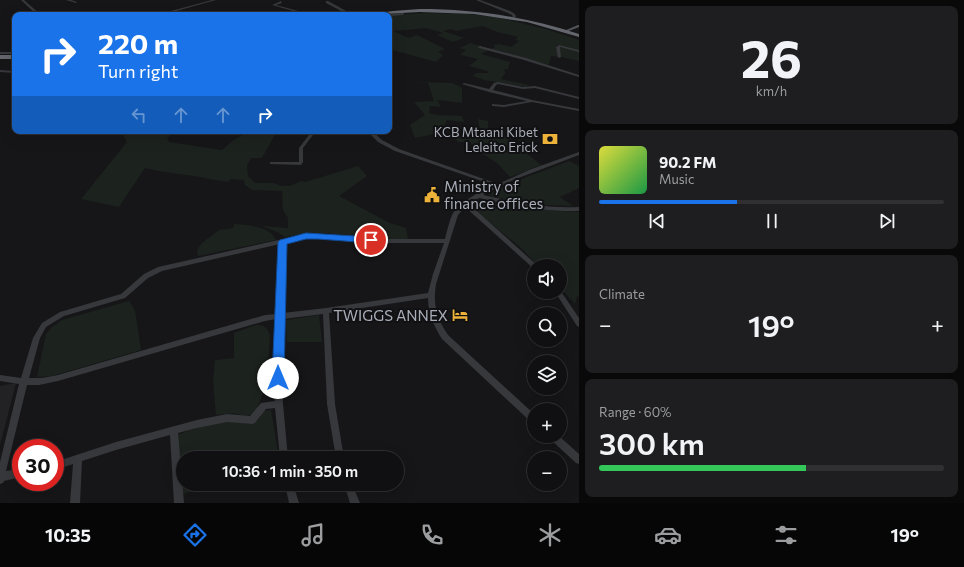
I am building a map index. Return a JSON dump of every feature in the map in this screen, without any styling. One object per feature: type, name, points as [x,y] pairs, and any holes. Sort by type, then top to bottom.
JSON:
[{"type":"highway","points":[[392,13],[401,11],[455,10],[514,18],[566,31],[579,36]]},
{"type":"highway","points":[[0,57],[12,57]]},
{"type":"main road","points":[[566,31],[579,26]]},
{"type":"street","points":[[22,0],[36,12]]},
{"type":"street","points":[[68,0],[76,2]]},
{"type":"street","points":[[169,12],[215,0]]},
{"type":"street","points":[[478,0],[509,12],[514,15],[514,18]]},
{"type":"street","points":[[281,2],[273,5],[300,12]]},
{"type":"street","points":[[327,2],[345,12]]},
{"type":"street","points":[[559,57],[558,47],[560,46],[579,51]]},
{"type":"street","points":[[480,47],[579,76]]},
{"type":"street","points":[[0,53],[12,53]]},
{"type":"street","points":[[0,71],[12,72]]},
{"type":"street","points":[[490,91],[495,84],[498,83],[523,88],[535,87],[579,98]]},
{"type":"street","points":[[464,84],[579,110]]},
{"type":"street","points":[[493,105],[504,106],[532,100]]},
{"type":"street","points":[[272,163],[299,164],[301,160],[301,148],[312,134]]},
{"type":"street","points":[[372,134],[380,141],[397,150],[497,185]]},
{"type":"street","points":[[527,413],[445,337],[436,325],[432,315],[429,295],[455,215],[460,208],[497,185],[579,153]]},
{"type":"street","points":[[479,196],[561,210],[579,209]]},
{"type":"street","points":[[466,205],[527,259]]},
{"type":"street","points":[[0,480],[24,381],[38,334],[44,325],[53,318],[123,296],[146,276],[160,269],[306,236],[382,242],[447,241]]},
{"type":"street","points":[[283,242],[278,365],[279,404],[283,451]]},
{"type":"street","points":[[0,378],[13,378],[24,381],[43,381],[58,378],[256,320],[429,295]]},
{"type":"street","points":[[563,299],[579,324]]},
{"type":"street","points":[[326,311],[331,404],[339,451]]},
{"type":"street","points":[[64,464],[116,446],[174,430],[227,418],[252,420],[264,406],[279,404]]},
{"type":"street","points":[[174,430],[179,503]]},
{"type":"street","points":[[561,443],[579,460]]},
{"type":"street","points":[[75,503],[78,460]]},
{"type":"street","points":[[0,477],[12,475]]},
{"type":"street","points":[[291,491],[294,503]]},
{"type":"street","points":[[351,491],[355,503]]},
{"type":"shaded area","points":[[426,13],[468,14],[497,17],[549,30],[579,40],[579,50],[558,45],[556,46],[558,57],[551,56],[549,65],[492,49],[481,54],[510,62],[508,69],[503,70],[506,72],[501,79],[529,85],[525,87],[484,80],[473,76],[476,73],[489,73],[487,71],[469,66],[478,59],[460,55],[466,50],[460,48],[470,43],[491,49],[495,47],[493,45],[500,44],[511,47],[519,41],[515,40],[518,37],[497,32],[483,26],[456,31],[451,29],[443,31],[464,38],[453,42],[437,35],[443,33],[426,28],[393,31],[409,38],[417,35],[445,49],[438,52],[443,55],[436,62],[392,50],[392,15]]},
{"type":"shaded area","points":[[560,47],[579,51],[579,61],[561,57]]},
{"type":"shaded area","points":[[415,82],[453,83],[462,88],[462,103],[437,100],[441,107],[430,106],[429,113],[437,115],[462,116],[464,122],[447,120],[438,132],[415,138],[410,125],[425,115],[414,102],[434,101],[428,83]]},
{"type":"shaded area","points":[[478,119],[488,121],[488,129],[506,137],[541,165],[510,177],[497,163],[475,149],[470,142],[458,142],[454,137],[473,136],[469,129],[480,130]]},
{"type":"shaded area","points":[[172,134],[167,138],[169,142],[222,150],[242,134],[275,134],[262,158],[251,158],[247,166],[248,176],[255,183],[274,183],[281,186],[290,186],[301,181],[305,182],[358,166],[367,176],[339,196],[390,223],[406,228],[408,239],[316,233],[285,237],[262,226],[288,228],[288,218],[283,210],[282,191],[252,190],[245,185],[244,180],[231,179],[229,182],[225,182],[145,168],[119,207],[81,199],[127,142],[123,135]]},
{"type":"shaded area","points":[[569,161],[579,166],[579,188],[560,197],[573,206],[544,205],[493,197],[488,194],[501,187]]},
{"type":"shaded area","points":[[485,199],[548,210],[579,212],[579,296],[577,297],[575,304],[567,295],[567,259],[531,259],[521,248],[471,207]]},
{"type":"shaded area","points":[[234,224],[264,229],[273,235],[276,240],[198,256],[197,250],[202,243],[219,230],[233,228]]},
{"type":"shaded area","points":[[129,301],[135,310],[141,350],[52,376],[37,377],[46,334],[52,327],[62,320]]},
{"type":"shaded area","points":[[319,315],[322,342],[287,342],[286,320]]},
{"type":"shaded area","points":[[256,325],[265,327],[270,335],[267,375],[259,404],[254,414],[245,416],[234,413],[216,415],[213,381],[215,360],[234,358],[234,333]]},
{"type":"shaded area","points":[[16,383],[0,445],[0,386]]},
{"type":"shaded area","points":[[271,410],[278,451],[179,451],[177,435],[223,421],[235,420],[246,424],[251,424],[258,420],[263,411]]},
{"type":"shaded area","points":[[183,491],[193,491],[183,494]]},
{"type":"place","name":"KCB Mtaani Kibet Leleito Erick","points":[[550,139]]},
{"type":"place","name":"Ministry of finance offices","points":[[432,195]]},
{"type":"place","name":"TWIGGS ANNEX","points":[[460,315]]},
{"type":"route","points":[[278,378],[283,242],[306,236],[332,236],[371,240]]}]
